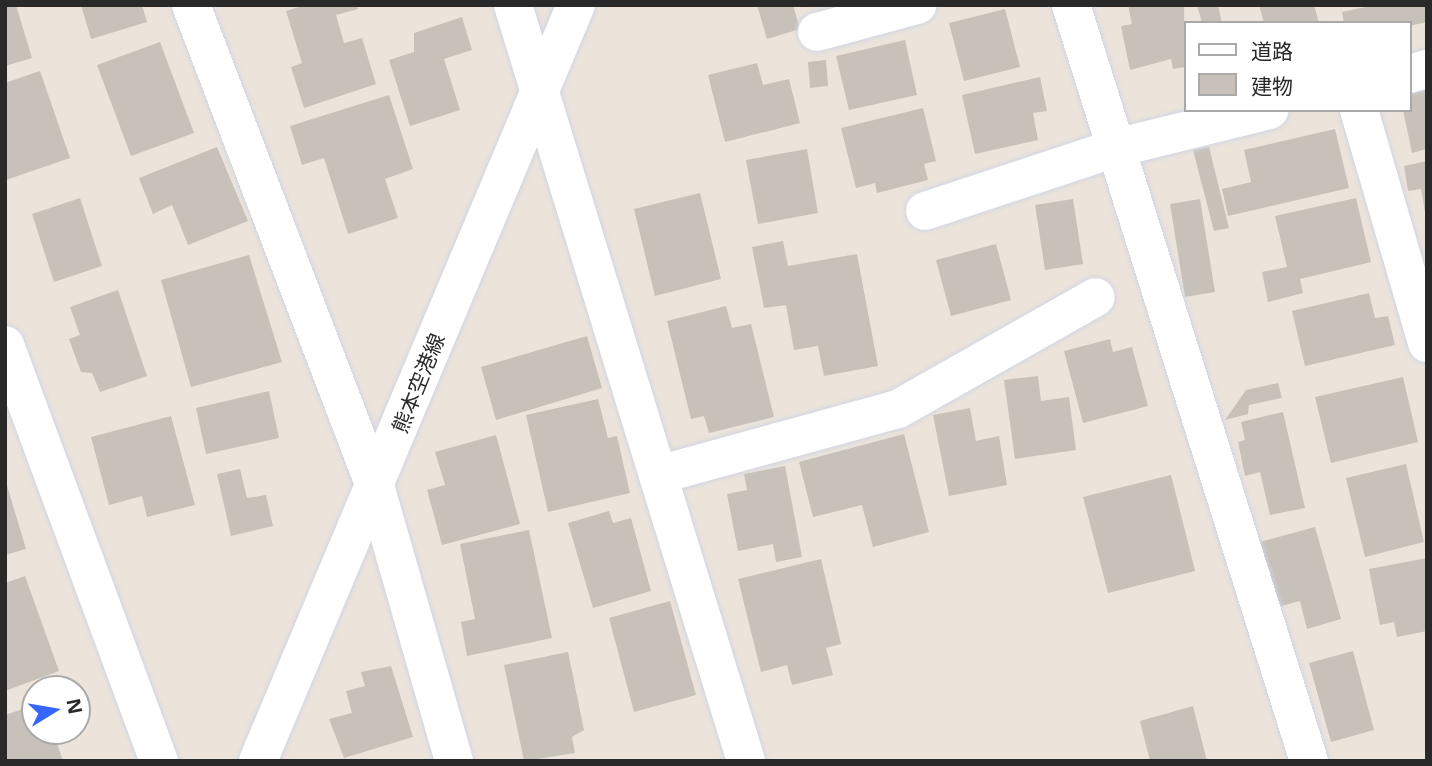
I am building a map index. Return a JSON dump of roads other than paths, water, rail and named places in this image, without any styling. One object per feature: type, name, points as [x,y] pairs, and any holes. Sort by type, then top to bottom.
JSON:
[{"type":"street","points":[[191,5],[376,489],[454,761]]},
{"type":"street","points":[[513,5],[746,761]]},
{"type":"street","name":"熊本空港線","points":[[258,761],[376,489],[576,5]]},
{"type":"street","points":[[817,32],[917,5]]},
{"type":"street","points":[[1071,5],[1309,761]]},
{"type":"street","points":[[925,211],[1116,148],[1261,112]]},
{"type":"street","points":[[1360,112],[1427,343]]},
{"type":"street","points":[[658,475],[898,409],[1096,297]]},
{"type":"street","points":[[5,345],[159,761]]}]
